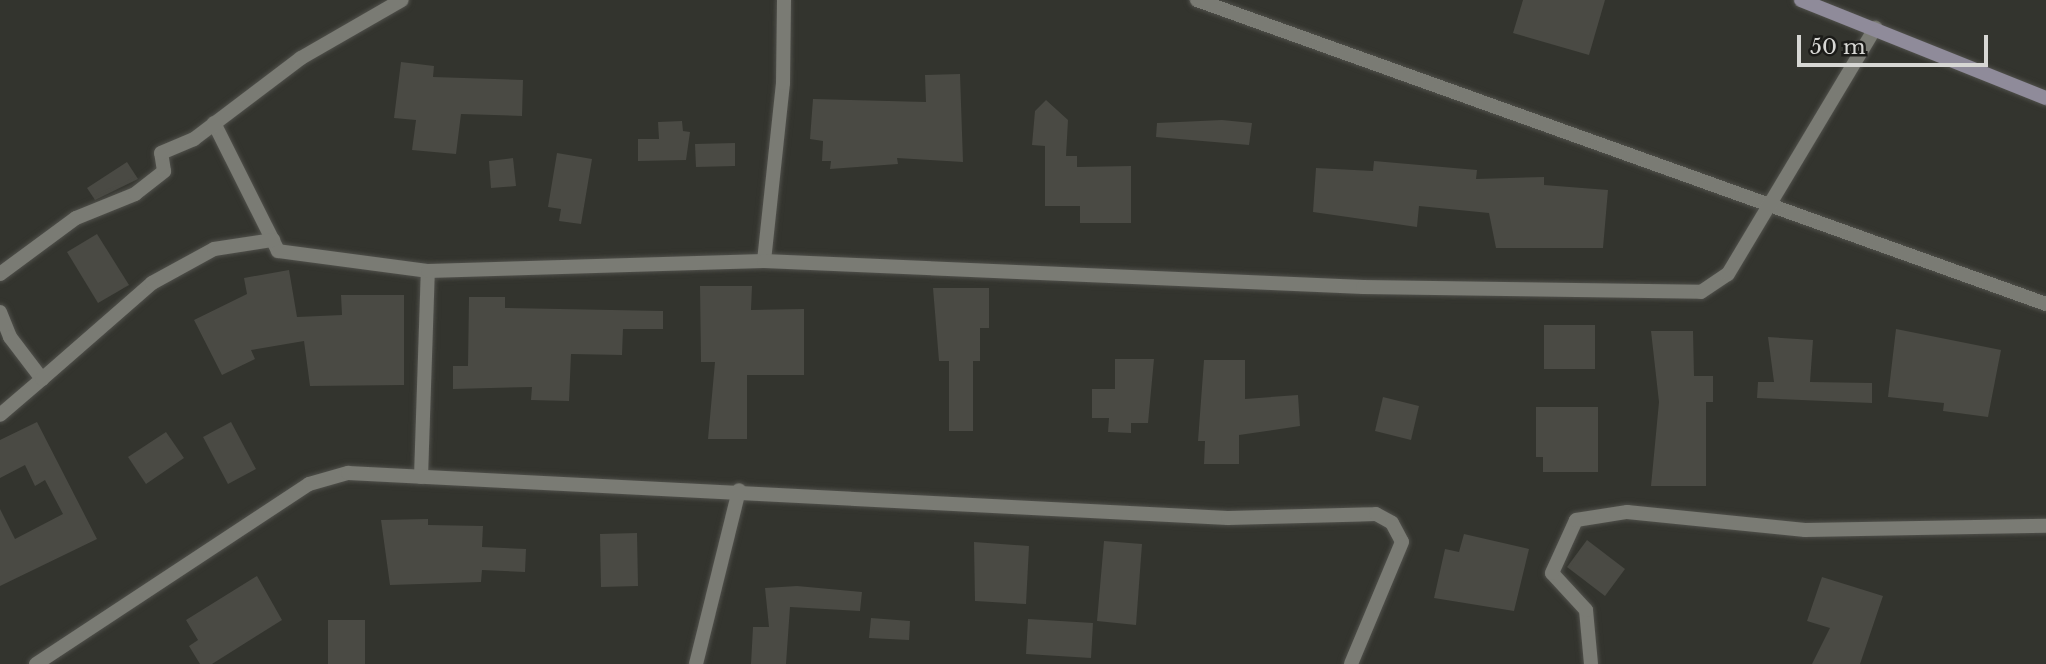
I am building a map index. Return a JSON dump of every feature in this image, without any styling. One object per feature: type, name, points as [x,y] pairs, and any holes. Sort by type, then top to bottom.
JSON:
[{"type":"street","points":[[0,274],[76,218],[135,194],[164,171],[161,153],[214,122],[301,58],[402,0]]},
{"type":"street","points":[[765,261],[783,83],[785,0]]},
{"type":"street","points":[[1197,0],[1769,210],[2046,304]]},
{"type":"street","points":[[1801,0],[2046,98]]},
{"type":"street","points":[[214,122],[273,240],[286,256],[428,271],[765,261],[1662,295],[1700,292],[1728,274],[1769,210],[1875,28]]},
{"type":"street","points":[[0,415],[152,283],[214,250],[273,240]]},
{"type":"street","points":[[421,477],[428,271]]},
{"type":"street","points":[[0,312],[10,337],[42,379]]},
{"type":"street","points":[[36,664],[309,484],[348,473],[1228,518],[1376,514],[1392,523],[1402,542],[1351,664]]},
{"type":"street","points":[[696,664],[739,491]]},
{"type":"street","points":[[1591,664],[1586,610],[1552,573],[1576,520],[1627,512],[1805,530],[2046,526]]},
{"type":"building","points":[[1523,0],[1605,0],[1589,55],[1513,33]]},
{"type":"building","points":[[401,62],[434,66],[433,77],[523,80],[522,116],[461,114],[456,154],[412,150],[416,120],[394,118]]},
{"type":"building","points":[[960,74],[963,162],[897,158],[898,164],[830,169],[831,161],[822,161],[823,141],[810,139],[813,99],[926,102],[925,75]]},
{"type":"building","points":[[1046,100],[1068,120],[1066,156],[1077,156],[1077,167],[1131,166],[1131,223],[1080,223],[1080,206],[1045,206],[1045,146],[1032,145],[1035,111]]},
{"type":"building","points":[[1222,120],[1252,123],[1249,145],[1156,137],[1157,123]]},
{"type":"building","points":[[682,121],[683,131],[690,132],[686,160],[638,161],[638,139],[659,139],[658,122]]},
{"type":"building","points":[[735,143],[735,166],[696,167],[695,144]]},
{"type":"building","points":[[557,153],[592,159],[581,224],[559,221],[561,209],[548,207]]},
{"type":"building","points":[[513,158],[516,186],[491,188],[489,161]]},
{"type":"building","points":[[1374,161],[1477,170],[1476,179],[1544,177],[1544,185],[1608,190],[1603,248],[1496,248],[1489,213],[1419,206],[1417,227],[1313,212],[1316,168],[1373,171]]},
{"type":"building","points":[[127,162],[138,179],[95,200],[87,188]]},
{"type":"building","points":[[97,234],[129,285],[98,303],[67,252]]},
{"type":"building","points":[[289,270],[297,317],[342,315],[341,295],[404,295],[404,385],[310,386],[304,341],[251,350],[255,359],[222,375],[194,320],[247,294],[244,278]]},
{"type":"building","points":[[700,286],[752,286],[751,310],[804,309],[804,375],[747,375],[747,439],[708,439],[715,362],[701,362]]},
{"type":"building","points":[[933,288],[989,288],[989,328],[980,328],[980,361],[973,361],[973,431],[949,431],[949,361],[939,361]]},
{"type":"building","points":[[469,297],[505,297],[505,308],[663,311],[663,329],[623,329],[622,355],[571,354],[569,401],[531,400],[532,387],[453,389],[453,366],[468,366]]},
{"type":"building","points":[[1544,325],[1595,325],[1595,369],[1544,369]]},
{"type":"building","points":[[1896,329],[2001,350],[1988,417],[1943,411],[1944,403],[1888,397]]},
{"type":"building","points":[[1651,331],[1693,331],[1694,376],[1713,376],[1713,402],[1706,402],[1706,486],[1651,486],[1659,402]]},
{"type":"building","points":[[1768,337],[1813,340],[1810,382],[1872,383],[1872,403],[1757,398],[1758,382],[1774,382]]},
{"type":"building","points":[[1115,359],[1154,359],[1148,423],[1131,423],[1131,433],[1108,432],[1109,418],[1092,418],[1092,389],[1115,389]]},
{"type":"building","points":[[1204,360],[1245,360],[1245,399],[1298,395],[1300,426],[1239,435],[1239,464],[1204,464],[1205,441],[1198,441]]},
{"type":"building","points":[[1383,397],[1419,406],[1411,440],[1375,431]]},
{"type":"building","points":[[1536,407],[1598,407],[1598,472],[1543,472],[1543,457],[1536,457]]},
{"type":"building","points":[[37,422],[97,539],[0,586],[0,509],[15,539],[63,514],[45,480],[35,486],[25,465],[0,478],[0,440]]},
{"type":"building","points":[[231,422],[256,469],[228,484],[203,437]]},
{"type":"building","points":[[166,432],[184,458],[146,484],[128,457]]},
{"type":"building","points":[[428,519],[428,525],[483,526],[482,547],[526,549],[525,572],[482,570],[481,582],[390,585],[381,520]]},
{"type":"building","points":[[637,533],[638,586],[601,587],[600,534]]},
{"type":"building","points":[[1464,534],[1529,549],[1514,611],[1434,598],[1445,549],[1459,552]]},
{"type":"building","points":[[1587,540],[1625,569],[1605,596],[1567,567]]},
{"type":"building","points":[[1104,541],[1142,544],[1136,625],[1097,621]]},
{"type":"building","points":[[974,542],[1029,546],[1026,604],[975,601]]},
{"type":"building","points":[[257,576],[282,620],[212,664],[200,664],[189,646],[198,640],[186,620]]},
{"type":"building","points":[[1822,577],[1883,596],[1860,664],[1812,664],[1830,628],[1807,621]]},
{"type":"building","points":[[797,586],[862,592],[860,611],[790,607],[786,664],[751,664],[753,627],[769,627],[765,588]]},
{"type":"building","points":[[871,618],[910,621],[909,640],[869,638]]},
{"type":"building","points":[[1028,619],[1093,623],[1091,658],[1026,654]]},
{"type":"building","points":[[328,620],[365,620],[365,664],[328,664]]}]
